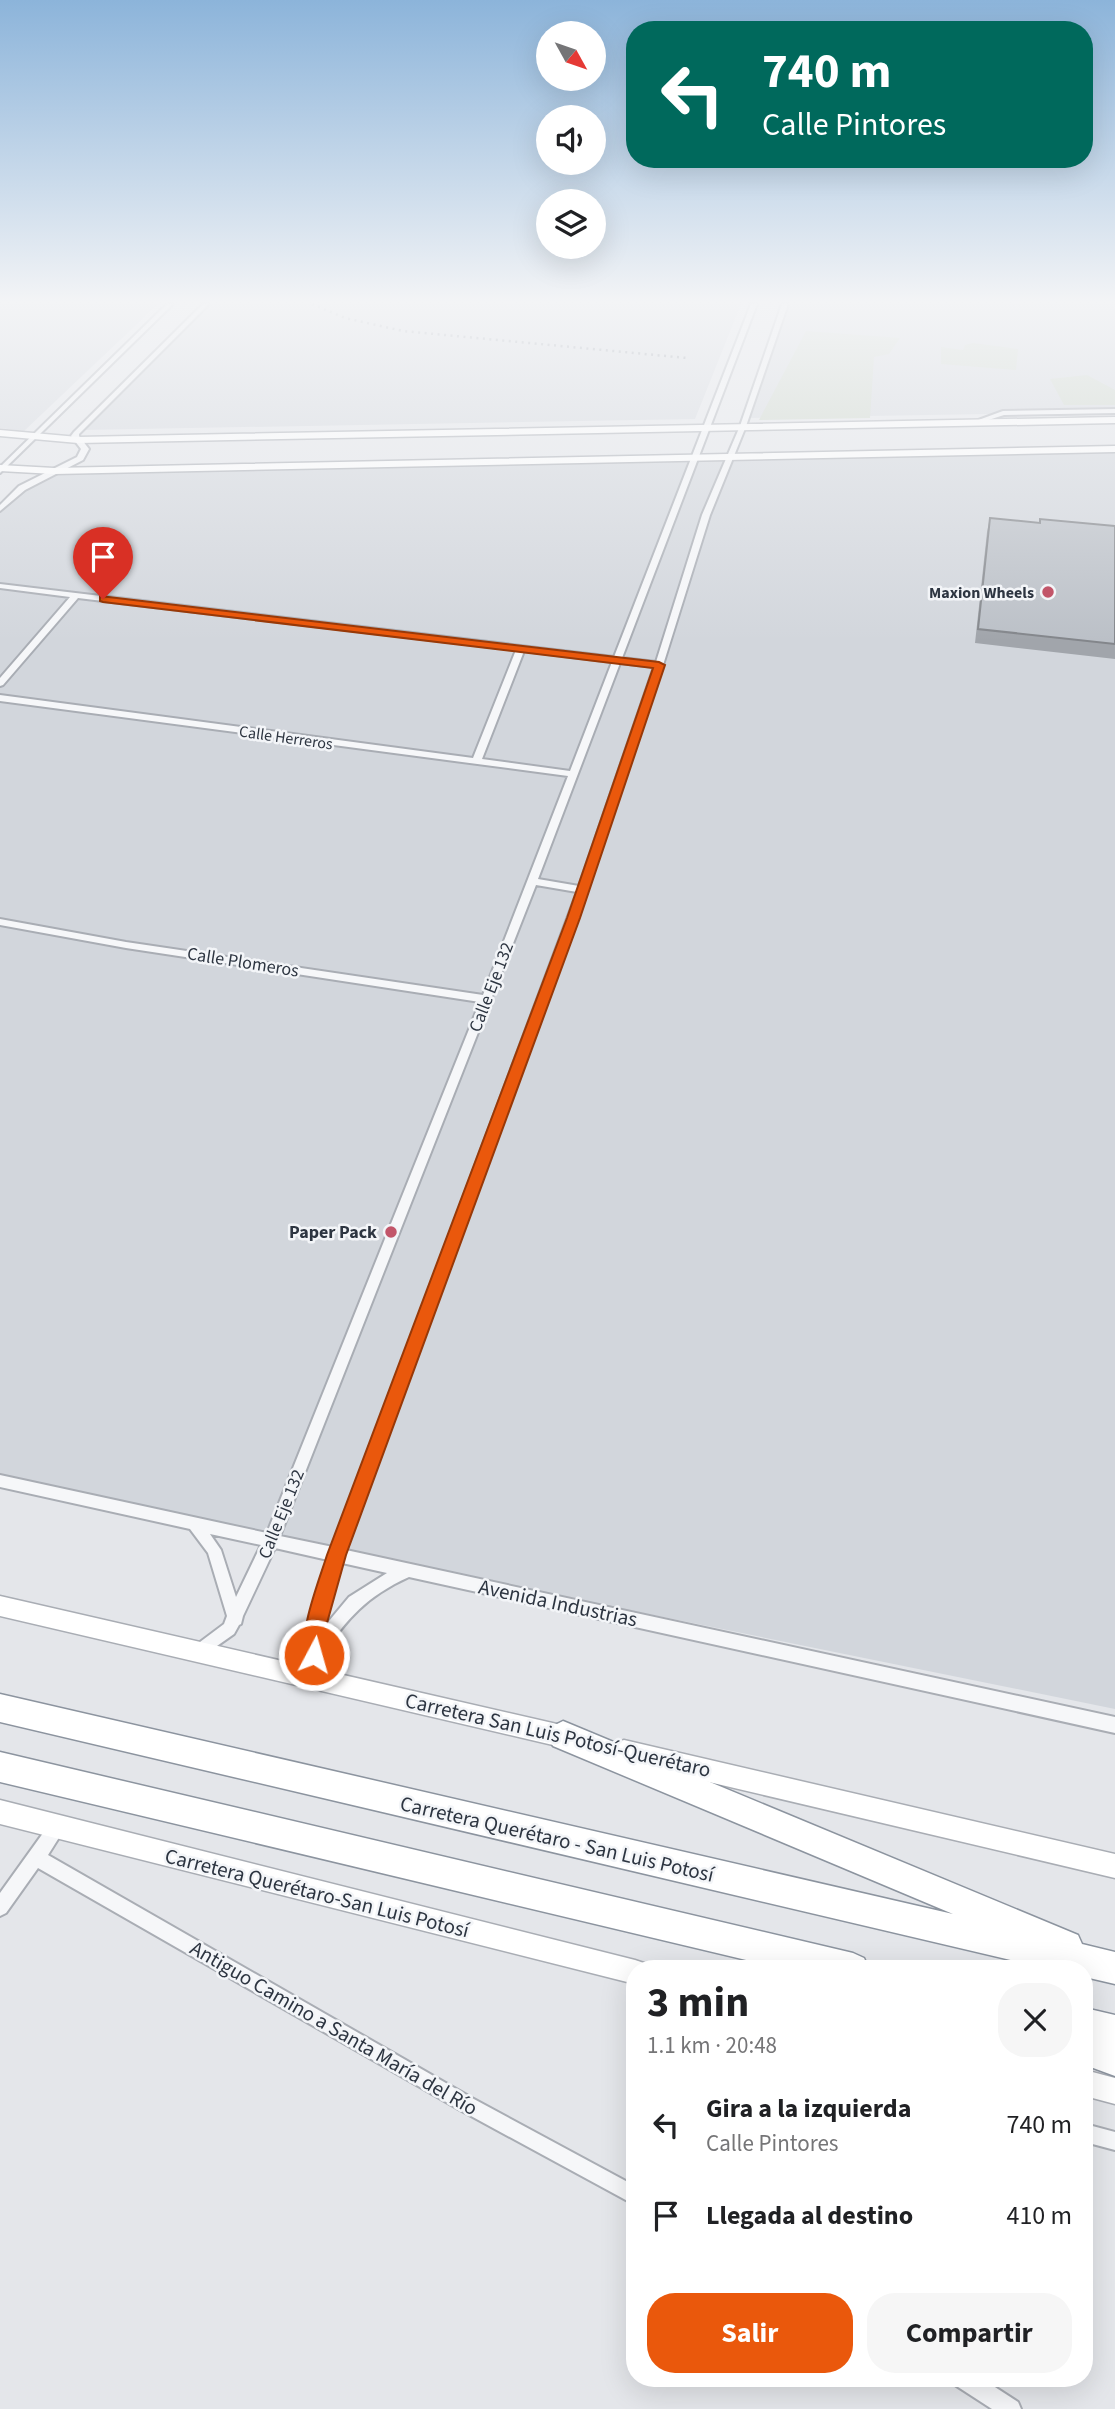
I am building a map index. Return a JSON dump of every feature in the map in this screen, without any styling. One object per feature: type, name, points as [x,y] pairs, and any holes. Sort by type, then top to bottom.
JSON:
[{"type":"highway","name":"Carretera Querétaro - San Luis Potosí","points":[[0,1708],[1085,1960]]},
{"type":"highway","points":[[563,1736],[1115,1967]]},
{"type":"highway","points":[[0,1767],[815,1960]]},
{"type":"highway","name":"Carretera Querétaro - San Luis Potosí","points":[[1093,1962],[1115,1967]]},
{"type":"highway","points":[[1093,2027],[1115,2032]]},
{"type":"highway","points":[[1093,2051],[1115,2059]]},
{"type":"street","points":[[1,469],[57,416]]},
{"type":"street","points":[[0,509],[22,488],[83,454],[85,449],[76,433],[93,416]]},
{"type":"street","name":"Calle Eje 132","points":[[197,1653],[229,1629],[236,1619],[271,1541],[487,999],[710,416]]},
{"type":"street","points":[[327,1682],[314,1655],[317,1623],[337,1555],[583,890],[706,515],[746,416]]},
{"type":"street","points":[[976,422],[993,416]]},
{"type":"street","points":[[0,433],[78,440],[1115,419]]},
{"type":"street","points":[[1,469],[54,471],[1115,449]]},
{"type":"street","points":[[0,586],[659,665]]},
{"type":"street","points":[[0,683],[76,595]]},
{"type":"street","points":[[476,762],[520,650]]},
{"type":"street","name":"Calle Herreros","points":[[0,698],[573,774]]},
{"type":"street","points":[[532,881],[583,890]]},
{"type":"street","name":"Calle Plomeros","points":[[0,922],[126,945],[487,999]]},
{"type":"street","name":"Avenida Industrias","points":[[0,1481],[1115,1725]]},
{"type":"street","points":[[194,1523],[214,1550],[236,1619]]},
{"type":"street","points":[[314,1655],[337,1619],[362,1594],[379,1582],[409,1570]]},
{"type":"street","name":"Carretera San Luis Potosí-Querétaro","points":[[0,1606],[1115,1866]]},
{"type":"street","name":"Carretera Querétaro-San Luis Potosí","points":[[0,1812],[626,1970]]},
{"type":"street","points":[[0,1907],[58,1828]]},
{"type":"street","name":"Antiguo Camino a Santa María del Río","points":[[35,1857],[466,2104],[626,2191]]},
{"type":"street","points":[[1093,2085],[1115,2091]]},
{"type":"street","points":[[1093,2135],[1115,2141]]},
{"type":"street","points":[[976,2387],[1011,2409]]},
{"type":"shaded area","points":[[0,416],[39,416],[24,431],[0,428]]},
{"type":"shaded area","points":[[95,416],[696,416],[695,419],[81,430]]},
{"type":"shaded area","points":[[751,416],[846,416],[750,418]]},
{"type":"shaded area","points":[[1115,449],[1115,1709],[378,1559],[0,1474],[0,510],[22,488],[54,471]]},
{"type":"green space","points":[[761,416],[870,416],[870,418],[759,420]]},
{"type":"building","name":"Maxion Wheels","points":[[990,518],[1040,523],[1040,519],[1115,526],[1115,644],[978,629]]},
{"type":"place","name":"Maxion Wheels","points":[[1048,592]]},
{"type":"place","name":"Paper Pack","points":[[391,1232]]},
{"type":"route","points":[[103,599],[659,665],[573,918],[337,1555],[317,1623],[314,1655]]}]
